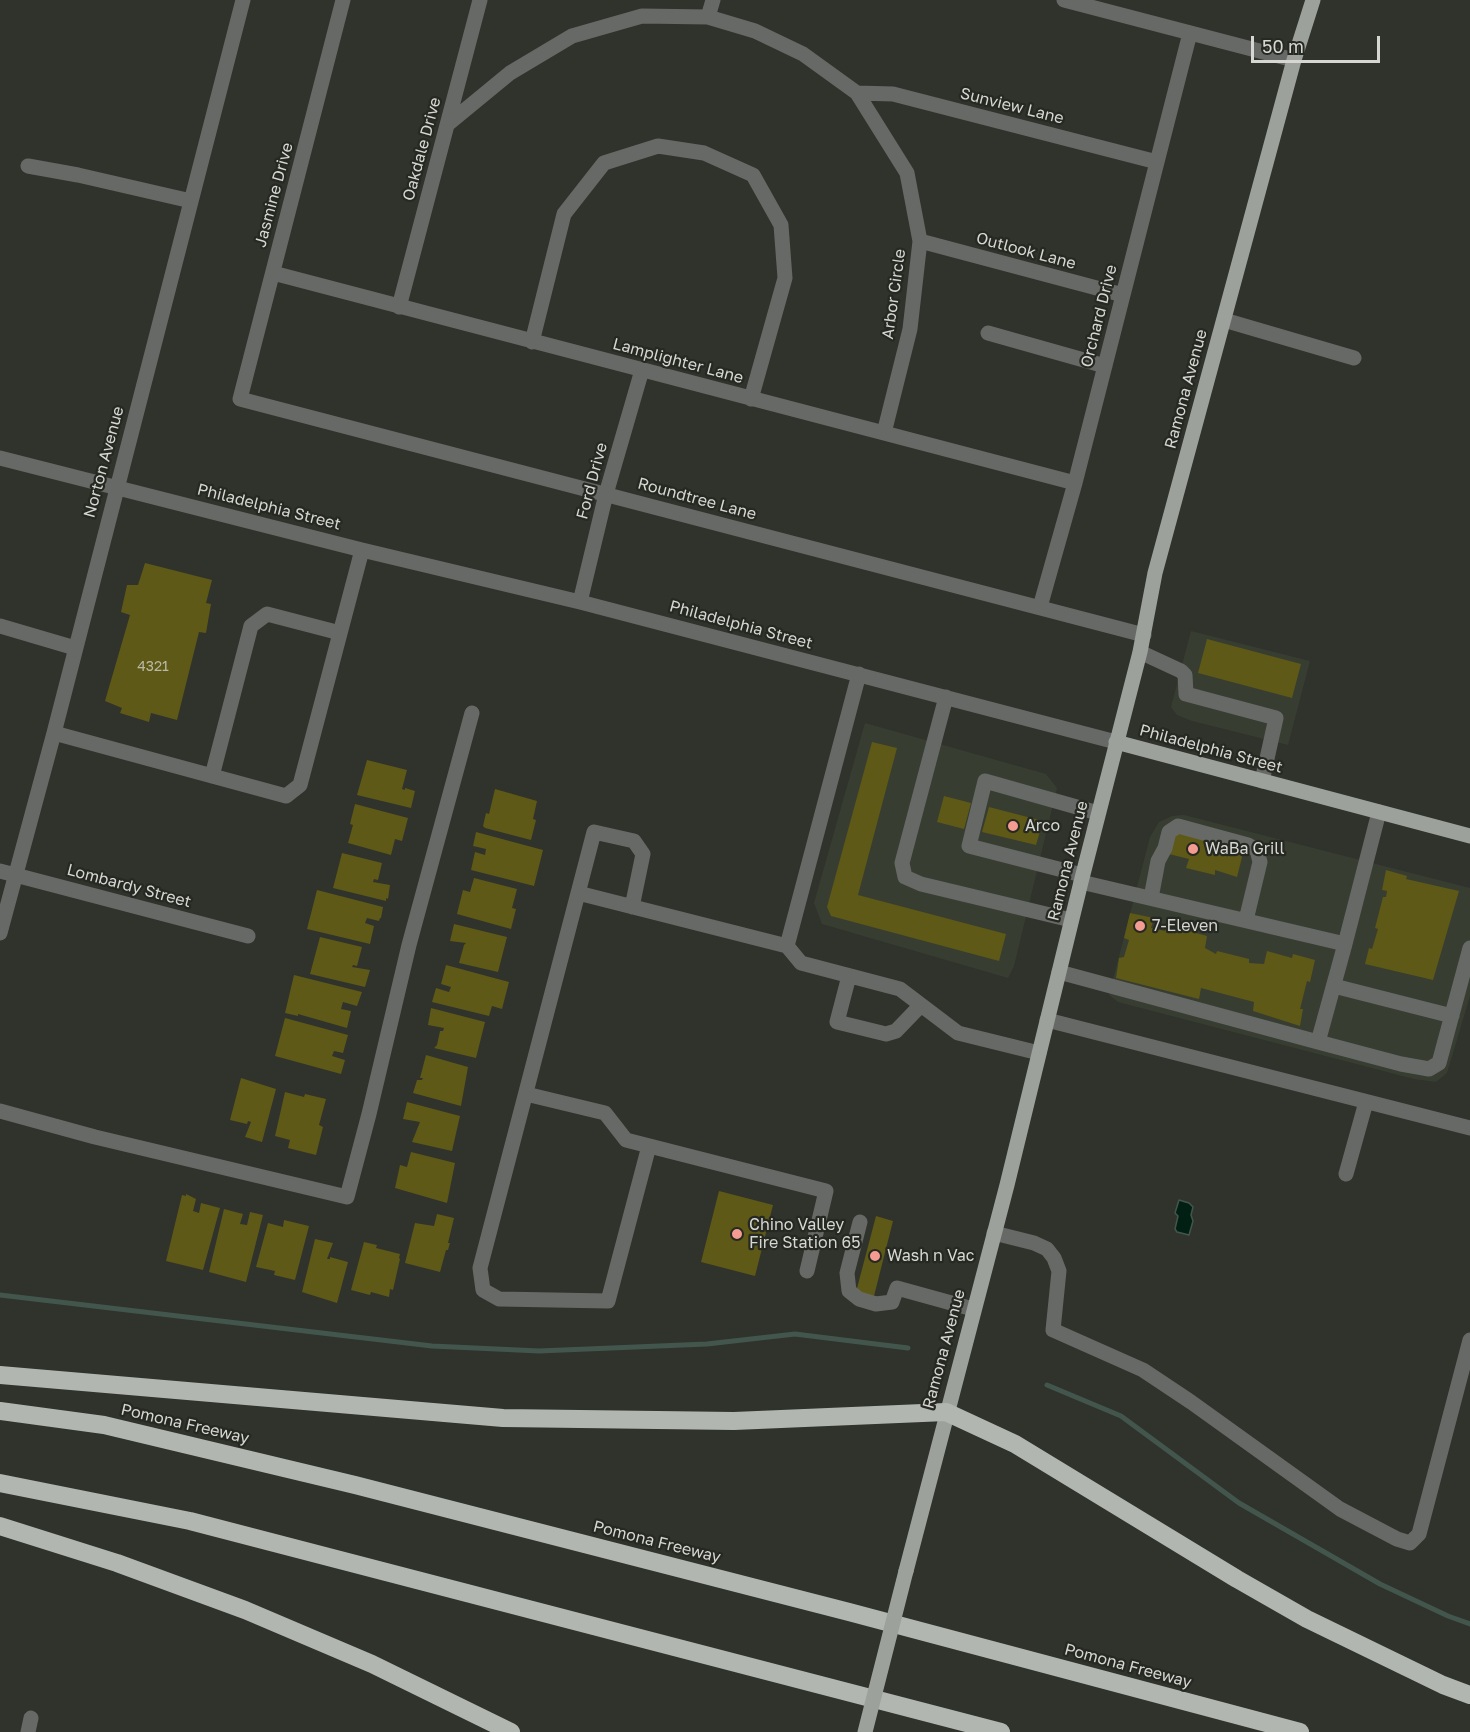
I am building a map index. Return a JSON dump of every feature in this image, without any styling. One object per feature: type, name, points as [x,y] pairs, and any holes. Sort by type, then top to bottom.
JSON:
[{"type":"highway","points":[[0,1375],[503,1418],[734,1421],[946,1412],[1015,1444],[1237,1580],[1307,1619],[1443,1685],[1470,1695]]},
{"type":"highway","name":"Pomona Freeway","points":[[0,1411],[104,1425],[355,1485],[861,1615],[1300,1732]]},
{"type":"highway","points":[[0,1483],[190,1521],[1001,1732]]},
{"type":"highway","points":[[0,1526],[117,1563],[245,1611],[372,1664],[511,1732]]},
{"type":"main road","name":"Ramona Avenue","points":[[864,1732],[994,1233],[1081,878],[1140,652],[1155,573],[1294,60],[1313,0]]},
{"type":"main road","name":"Philadelphia Street","points":[[1116,742],[1470,836]]},
{"type":"street","name":"Norton Avenue","points":[[0,933],[54,733],[243,0]]},
{"type":"street","name":"Jasmine Drive","points":[[240,399],[344,0]]},
{"type":"street","name":"Oakdale Drive","points":[[399,307],[480,0]]},
{"type":"street","points":[[708,17],[713,0]]},
{"type":"street","points":[[1064,0],[1294,60]]},
{"type":"street","name":"Arbor Circle","points":[[448,124],[510,73],[572,36],[642,16],[708,17],[754,31],[803,54],[857,93],[907,172],[920,241],[910,329],[884,433]]},
{"type":"street","name":"Orchard Drive","points":[[1040,606],[1075,483],[1190,33]]},
{"type":"street","name":"Sunview Lane","points":[[857,93],[893,94],[1157,162]]},
{"type":"street","points":[[532,342],[564,214],[604,163],[658,146],[704,153],[753,176],[781,225],[785,278],[751,399]]},
{"type":"street","points":[[28,166],[190,201]]},
{"type":"street","name":"Outlook Lane","points":[[920,241],[1123,295]]},
{"type":"street","name":"Lamplighter Lane","points":[[273,273],[1075,483]]},
{"type":"street","points":[[1224,320],[1354,358]]},
{"type":"street","points":[[988,333],[1105,366]]},
{"type":"street","name":"Ford Drive","points":[[580,602],[606,494],[642,370]]},
{"type":"street","name":"Roundtree Lane","points":[[240,399],[1144,635]]},
{"type":"street","name":"Philadelphia Street","points":[[0,458],[362,550],[580,602],[1116,742]]},
{"type":"street","points":[[54,733],[286,796],[300,785],[362,550]]},
{"type":"street","points":[[212,776],[251,626],[267,614],[340,633]]},
{"type":"street","points":[[0,626],[75,648]]},
{"type":"street","points":[[1140,652],[1181,671],[1185,675],[1186,694],[1276,718],[1262,781]]},
{"type":"street","points":[[787,946],[859,674]]},
{"type":"street","points":[[946,697],[902,863],[905,877],[913,882],[1071,920]]},
{"type":"street","points":[[0,1111],[95,1137],[346,1197],[369,1114],[409,945],[472,712]]},
{"type":"street","points":[[1098,813],[985,781],[969,846],[1151,898],[1345,944]]},
{"type":"street","points":[[1318,1042],[1379,812]]},
{"type":"street","points":[[1151,898],[1158,861],[1165,848],[1169,832],[1178,826],[1248,845],[1257,850],[1260,862],[1246,920]]},
{"type":"street","points":[[633,907],[643,854],[634,841],[594,832],[480,1268],[483,1290],[499,1299],[608,1300],[649,1146]]},
{"type":"street","name":"Lombardy Street","points":[[0,871],[248,936]]},
{"type":"street","points":[[578,893],[787,946],[801,963],[900,989],[958,1033],[1039,1053]]},
{"type":"street","points":[[1059,972],[1401,1064],[1429,1069],[1440,1063],[1470,948]]},
{"type":"street","points":[[849,976],[837,1022],[886,1034],[896,1031],[921,1005]]},
{"type":"street","points":[[1334,986],[1452,1016]]},
{"type":"street","points":[[1047,1020],[1470,1128]]},
{"type":"street","points":[[526,1094],[605,1113],[626,1140],[826,1191],[807,1271]]},
{"type":"street","points":[[1346,1174],[1366,1102]]},
{"type":"street","points":[[860,1222],[847,1273],[849,1291],[859,1299],[876,1304],[892,1302],[897,1288],[974,1310]]},
{"type":"street","points":[[994,1233],[1047,1249],[1054,1258],[1059,1271],[1053,1330],[1143,1370],[1340,1509],[1410,1544],[1419,1534],[1470,1340]]},
{"type":"shaded area","points":[[1191,631],[1310,661],[1288,745],[1192,721],[1177,715],[1171,707]]},
{"type":"shaded area","points":[[865,723],[1046,774],[1057,788],[1014,966],[1008,978],[822,924],[814,903]]},
{"type":"shaded area","points":[[1184,815],[1470,888],[1470,996],[1447,1073],[1436,1082],[1414,1079],[1118,1002],[1109,995],[1150,837],[1159,822],[1172,816]]},
{"type":"shaded area","points":[[1179,1200],[1193,1207],[1191,1215],[1193,1221],[1189,1235],[1177,1232],[1175,1229],[1178,1216],[1175,1213]]},
{"type":"building","points":[[145,563],[212,580],[206,603],[211,604],[206,633],[199,632],[177,720],[151,713],[149,722],[120,713],[122,708],[105,701],[130,615],[121,612],[127,585],[138,585]]},
{"type":"building","points":[[1207,639],[1301,664],[1292,698],[1198,673]]},
{"type":"building","points":[[872,742],[897,748],[858,895],[1006,934],[999,961],[831,916],[827,907]]},
{"type":"building","points":[[367,760],[407,770],[402,789],[415,791],[411,808],[357,795]]},
{"type":"building","points":[[495,789],[537,801],[533,819],[536,820],[531,840],[483,826],[486,813],[489,814]]},
{"type":"building","points":[[944,796],[971,803],[964,829],[937,822]]},
{"type":"building","points":[[355,804],[408,818],[402,841],[395,839],[391,855],[348,843]]},
{"type":"building","name":"Arco","points":[[989,807],[1043,821],[1036,845],[982,832]]},
{"type":"building","points":[[476,832],[543,850],[534,886],[471,870],[475,852],[485,855],[486,849],[473,846]]},
{"type":"building","points":[[1175,833],[1218,841],[1218,845],[1227,848],[1228,845],[1244,849],[1237,877],[1215,870],[1215,875],[1186,868],[1189,859],[1169,854]]},
{"type":"building","points":[[342,853],[382,863],[378,880],[374,879],[373,882],[390,885],[386,901],[333,888]]},
{"type":"building","points":[[1386,870],[1407,876],[1406,879],[1459,891],[1433,980],[1365,964],[1369,948],[1372,949],[1378,929],[1375,928],[1383,897],[1386,897],[1387,891],[1382,890]]},
{"type":"building","points":[[474,878],[517,889],[512,908],[516,909],[511,929],[457,914],[463,890],[470,892]]},
{"type":"building","points":[[317,890],[383,907],[379,921],[367,918],[365,923],[374,926],[370,944],[307,929]]},
{"type":"building","points":[[1130,913],[1154,918],[1151,928],[1165,931],[1167,925],[1207,936],[1205,948],[1216,954],[1217,951],[1249,959],[1249,963],[1264,964],[1267,951],[1292,958],[1293,954],[1315,960],[1300,1009],[1303,1009],[1300,1026],[1253,1011],[1254,1002],[1201,988],[1199,999],[1116,978],[1119,958],[1124,957],[1129,940],[1124,938]]},
{"type":"building","points":[[454,924],[507,937],[498,972],[459,963],[466,943],[450,941]]},
{"type":"building","points":[[320,937],[362,947],[357,966],[352,967],[370,970],[365,987],[310,974]]},
{"type":"building","points":[[446,965],[509,982],[502,1009],[492,1006],[489,1016],[432,1002],[436,988],[449,992],[451,987],[441,984]]},
{"type":"building","points":[[294,975],[362,992],[357,1006],[343,1002],[341,1009],[351,1011],[347,1028],[298,1014],[298,1016],[285,1013]]},
{"type":"building","points":[[431,1008],[485,1022],[476,1058],[434,1048],[437,1045],[440,1031],[444,1028],[428,1025]]},
{"type":"building","points":[[285,1018],[348,1035],[343,1053],[334,1051],[332,1056],[345,1060],[341,1074],[275,1056]]},
{"type":"building","points":[[426,1055],[468,1067],[461,1106],[413,1093],[417,1080],[423,1078],[420,1078]]},
{"type":"building","points":[[241,1078],[276,1089],[262,1142],[245,1137],[251,1122],[248,1121],[247,1124],[230,1120]]},
{"type":"building","points":[[285,1092],[326,1099],[319,1125],[323,1127],[316,1155],[288,1148],[290,1140],[275,1136]]},
{"type":"building","points":[[407,1102],[460,1116],[452,1151],[412,1142],[420,1122],[403,1119]]},
{"type":"building","points":[[411,1152],[455,1163],[447,1203],[395,1188],[400,1165],[407,1167]]},
{"type":"building","name":"Chino Valley Fire Station 65","points":[[719,1191],[773,1205],[755,1276],[701,1262]]},
{"type":"building","points":[[186,1194],[196,1199],[193,1211],[199,1213],[201,1203],[220,1208],[203,1270],[166,1261],[182,1195],[186,1196]]},
{"type":"building","points":[[224,1209],[243,1214],[240,1224],[247,1225],[250,1212],[263,1215],[246,1282],[209,1272]]},
{"type":"building","points":[[437,1214],[454,1218],[448,1243],[450,1243],[440,1272],[405,1263],[415,1223],[434,1226]]},
{"type":"building","name":"Wash n Vac","points":[[876,1216],[893,1221],[874,1296],[856,1292]]},
{"type":"building","points":[[284,1220],[309,1226],[295,1280],[274,1275],[275,1271],[256,1267],[268,1223],[283,1227]]},
{"type":"building","points":[[315,1239],[333,1243],[327,1259],[330,1257],[348,1262],[337,1303],[302,1292]]},
{"type":"building","points":[[364,1242],[377,1245],[376,1248],[400,1254],[393,1290],[390,1289],[389,1297],[351,1290]]},
{"type":"waterway","points":[[0,1295],[432,1346],[539,1351],[707,1344],[795,1334],[908,1348]]},
{"type":"waterway","points":[[1047,1385],[1121,1416],[1239,1503],[1380,1584],[1470,1624]]},
{"type":"place","name":"Arco","points":[[1013,826]]},
{"type":"place","name":"WaBa Grill","points":[[1193,849]]},
{"type":"place","name":"7-Eleven","points":[[1140,926]]},
{"type":"place","name":"Chino Valley Fire Station 65","points":[[737,1234]]},
{"type":"place","name":"Wash n Vac","points":[[875,1256]]}]
